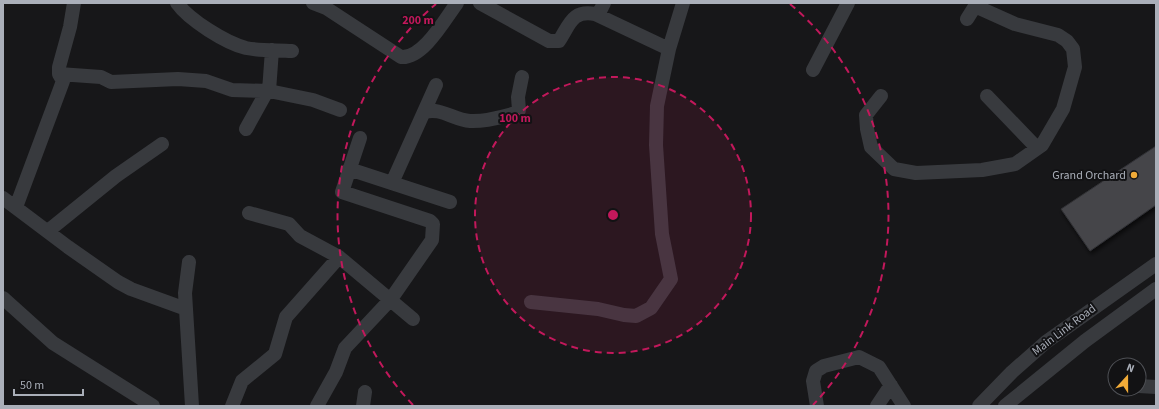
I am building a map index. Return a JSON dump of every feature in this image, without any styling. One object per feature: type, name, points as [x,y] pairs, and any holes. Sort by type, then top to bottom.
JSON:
[{"type":"street","points":[[16,207],[63,81],[59,74],[58,67],[70,27],[74,3]]},
{"type":"street","points":[[177,3],[201,25],[232,43],[247,48],[292,51]]},
{"type":"street","points":[[323,5],[401,57],[407,58],[427,44],[457,3]]},
{"type":"street","points":[[480,3],[549,41],[554,42],[559,41],[575,15],[601,9],[669,49]]},
{"type":"street","points":[[531,302],[598,309],[636,316],[650,308],[671,279],[662,234],[656,145],[657,106],[669,49],[683,3]]},
{"type":"street","points":[[814,70],[848,3]]},
{"type":"street","points":[[881,96],[866,115],[867,129],[871,148],[894,170],[916,172],[982,170],[1015,164],[1042,145],[1063,109],[1075,67],[1073,50],[1067,41],[1058,35],[1015,24],[976,5],[967,19]]},
{"type":"street","points":[[246,129],[268,91],[272,50]]},
{"type":"street","points":[[59,74],[101,78],[111,82],[178,79],[206,81],[232,90],[268,91],[313,100],[340,110]]},
{"type":"street","points":[[425,112],[430,110],[438,111],[470,121],[516,113],[519,110],[518,97],[522,77]]},
{"type":"street","points":[[392,183],[436,85]]},
{"type":"street","points":[[987,96],[1037,148]]},
{"type":"street","points":[[317,406],[336,372],[344,348],[391,299],[432,240],[433,224],[430,221],[342,192],[360,138]]},
{"type":"street","points":[[48,231],[116,176],[162,144]]},
{"type":"street","points":[[349,169],[450,202]]},
{"type":"street","points":[[3,198],[48,231],[68,248],[131,289],[186,309]]},
{"type":"street","points":[[249,213],[289,224],[300,236],[339,258],[414,319]]},
{"type":"street","points":[[232,406],[242,381],[275,354],[286,317],[339,258]]},
{"type":"street","points":[[189,262],[185,293],[192,406]]},
{"type":"street","name":"Main Link Road","points":[[979,406],[1012,372],[1046,342],[1156,264]]},
{"type":"street","name":"Main Link Road","points":[[1005,406],[1128,308],[1156,289]]},
{"type":"street","points":[[3,298],[53,343],[138,402],[153,406]]},
{"type":"street","points":[[817,406],[813,380],[816,371],[824,366],[859,357],[879,367],[904,406]]},
{"type":"street","points":[[876,406],[891,385]]},
{"type":"building","name":"Grand Orchard","points":[[1156,146],[1156,205],[1090,251],[1061,209]]},
{"type":"place","name":"Grand Orchard","points":[[1134,175]]}]
